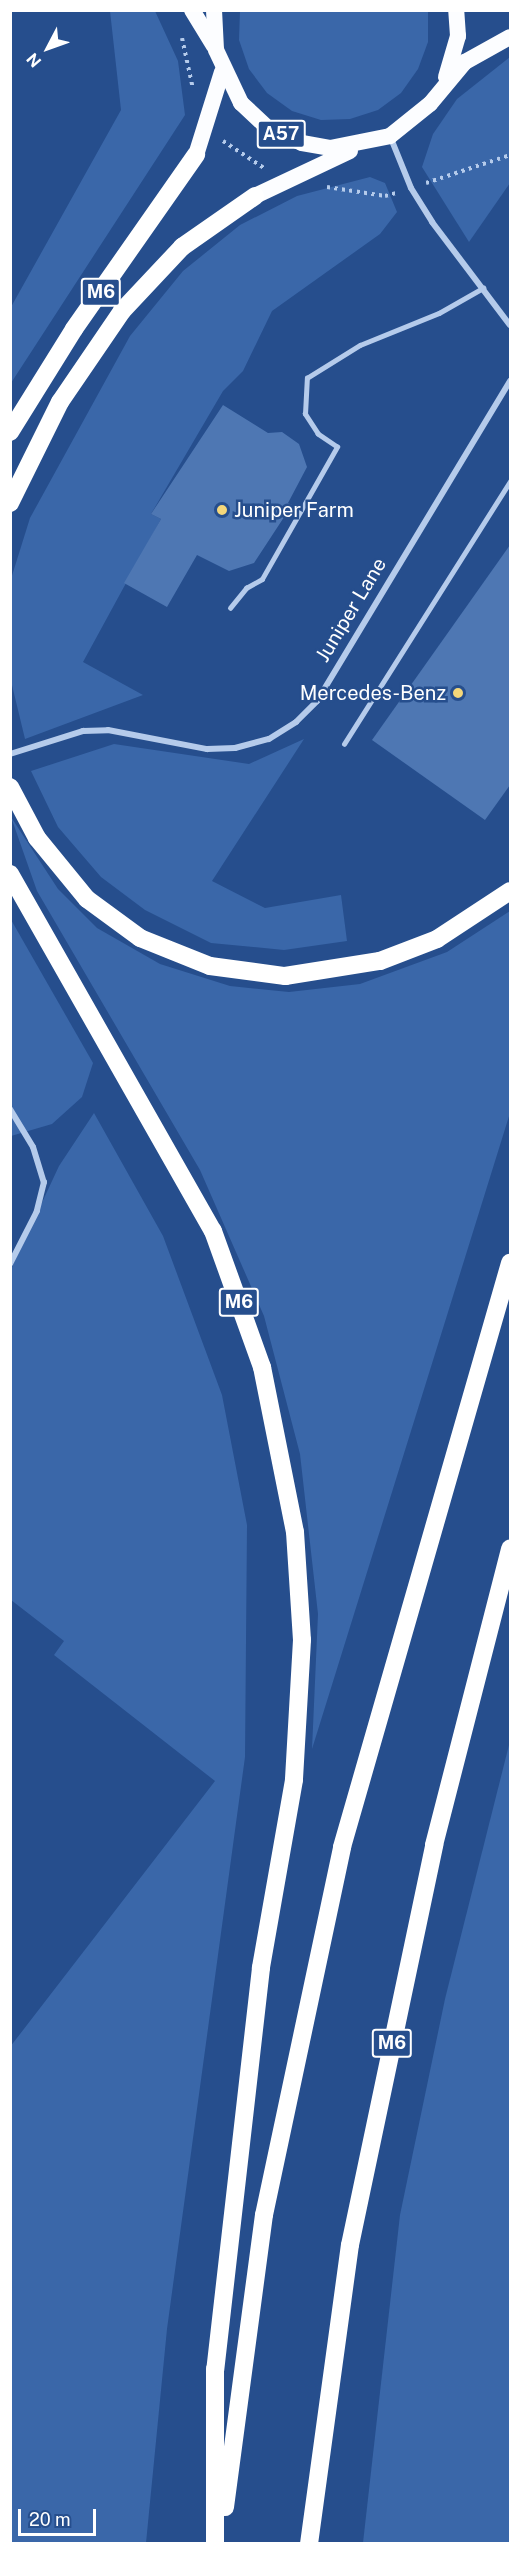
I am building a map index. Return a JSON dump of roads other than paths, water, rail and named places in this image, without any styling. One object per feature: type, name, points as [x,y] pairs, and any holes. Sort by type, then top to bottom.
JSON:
[{"type":"highway","name":"A57","points":[[192,10],[216,50]]},
{"type":"highway","name":"A57","points":[[214,10],[216,50],[222,72],[241,103],[268,128],[302,143],[365,145],[390,136],[410,123],[478,51],[510,37]]},
{"type":"highway","name":"A57","points":[[441,88],[458,36],[456,10]]},
{"type":"highway","points":[[196,155],[208,131],[222,72]]},
{"type":"highway","points":[[255,196],[283,180],[365,145]]},
{"type":"highway","name":"M6","points":[[10,432],[74,329],[196,155]]},
{"type":"highway","name":"M6","points":[[10,504],[60,402],[122,311],[182,247],[255,196]]},
{"type":"highway","points":[[10,787],[37,838],[87,899],[140,938],[210,966],[285,976],[380,961],[437,939],[510,891]]},
{"type":"highway","name":"M6","points":[[10,874],[213,1232],[262,1367],[295,1532],[302,1640],[294,1780],[261,1968],[215,2369],[217,2544]]},
{"type":"highway","name":"M6","points":[[217,2544],[264,2216],[342,1847],[510,1263]]},
{"type":"highway","name":"M6","points":[[309,2544],[350,2245],[434,1845],[510,1549]]},
{"type":"street","points":[[390,136],[411,188],[510,325]]},
{"type":"street","name":"Juniper Lane","points":[[10,754],[82,731],[235,748],[269,739],[296,722],[317,700],[510,381]]},
{"type":"street","points":[[10,1109],[33,1147],[44,1182],[37,1210],[10,1264]]},
{"type":"lane","points":[[230,608],[246,588],[262,579],[337,447],[318,434],[304,414],[307,378],[360,345],[405,329],[483,288]]},
{"type":"lane","points":[[344,744],[510,481]]},
{"type":"place","name":"Juniper Farm","points":[[222,510]]},
{"type":"place","name":"Mercedes-Benz","points":[[458,693]]}]
